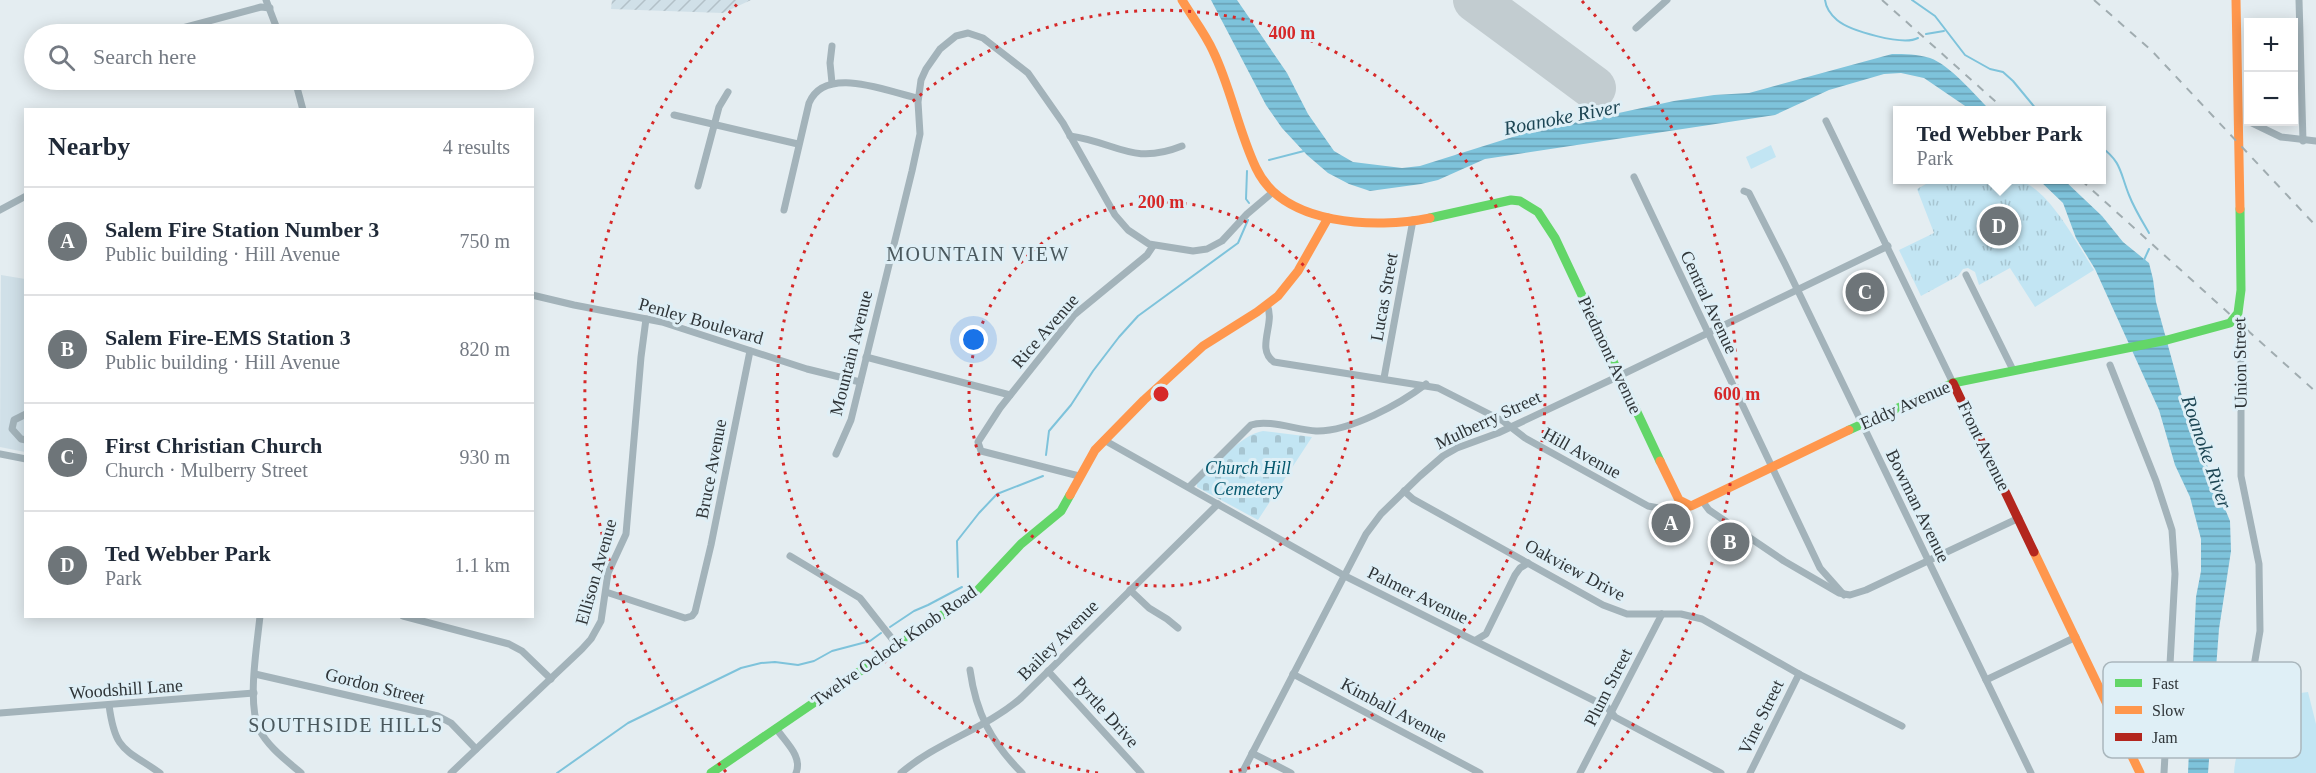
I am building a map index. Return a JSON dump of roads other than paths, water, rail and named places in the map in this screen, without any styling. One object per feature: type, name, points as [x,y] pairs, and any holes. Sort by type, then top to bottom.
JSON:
[{"type":"street","points":[[266,0],[276,24]]},
{"type":"street","points":[[1182,0],[1213,50],[1256,168],[1264,182],[1274,192],[1293,204],[1328,218],[1367,223],[1413,220]]},
{"type":"street","points":[[1636,28],[1667,0]]},
{"type":"street","name":"Union Street","points":[[2236,0],[2241,290],[2240,306],[2236,316],[2241,341],[2241,476],[2259,564],[2260,631],[2255,662]]},
{"type":"street","points":[[2299,0],[2303,141]]},
{"type":"street","points":[[197,24],[261,7],[270,8]]},
{"type":"street","name":"Mountain Avenue","points":[[836,454],[851,420],[920,134],[918,98],[926,69],[940,49],[956,36],[968,33],[983,38],[1028,73],[1070,136],[1115,215],[1128,230],[1153,246],[1193,251],[1214,246],[1274,192]]},
{"type":"street","points":[[832,46],[830,63],[832,82]]},
{"type":"street","points":[[784,210],[798,144],[811,99],[820,89],[832,82],[848,82],[918,98]]},
{"type":"street","points":[[298,90],[302,108]]},
{"type":"street","points":[[698,186],[720,103],[728,92]]},
{"type":"street","points":[[674,115],[798,144]]},
{"type":"street","points":[[2238,115],[2244,118]]},
{"type":"street","name":"Front Avenue","points":[[1826,121],[2103,694]]},
{"type":"street","points":[[2259,126],[2281,137],[2316,141]]},
{"type":"street","points":[[1070,136],[1143,155],[1158,154],[1182,146]]},
{"type":"street","name":"Central Avenue","points":[[1634,177],[1820,568],[1844,595]]},
{"type":"street","name":"Bowman Avenue","points":[[1744,191],[1749,193],[1797,289],[2031,773]]},
{"type":"street","points":[[0,210],[24,197]]},
{"type":"street","name":"Piedmont Avenue","points":[[1413,220],[1511,200],[1528,202],[1540,212],[1555,238],[1679,500],[1691,506]]},
{"type":"street","name":"Twelve Oclock Knob Road","points":[[711,773],[976,592],[1021,544],[1061,511],[1079,476],[1104,440],[1172,373],[1203,346],[1278,296],[1298,271],[1328,218]]},
{"type":"street","name":"Lucas Street","points":[[1384,378],[1413,220]]},
{"type":"street","name":"Rice Avenue","points":[[1079,476],[981,451],[978,442],[1010,395],[1074,315],[1147,255],[1153,246]]},
{"type":"street","name":"Mulberry Street","points":[[1242,773],[1373,524],[1404,491],[1443,456],[1619,376],[1887,246]]},
{"type":"street","points":[[1966,275],[2013,370]]},
{"type":"street","name":"Penley Boulevard","points":[[534,295],[646,319],[807,369],[860,382]]},
{"type":"street","name":"Hill Avenue","points":[[1267,305],[1270,315],[1266,354],[1274,362],[1426,384],[1444,390],[1510,427],[1534,444],[1648,506],[1674,512],[1691,506]]},
{"type":"street","name":"Eddy Avenue","points":[[1691,506],[1704,502],[1862,424],[1953,383],[2167,340],[2224,326],[2236,316]]},
{"type":"street","name":"Ellison Avenue","points":[[451,773],[582,649],[597,630],[604,611],[610,566],[626,534],[646,319]]},
{"type":"street","name":"Bruce Avenue","points":[[606,592],[685,618],[692,616],[695,612],[730,458],[750,351]]},
{"type":"street","points":[[866,357],[1010,395]]},
{"type":"street","points":[[2110,365],[2157,481],[2172,530],[2175,574],[2170,662]]},
{"type":"street","points":[[1189,487],[1251,425],[1261,423],[1302,429],[1334,429],[1402,400],[1426,384]]},
{"type":"street","points":[[24,415],[14,420],[12,429],[24,440]]},
{"type":"street","name":"Palmer Avenue","points":[[1104,440],[1345,576],[1607,707],[1615,717],[1721,773]]},
{"type":"street","points":[[0,454],[24,459]]},
{"type":"street","name":"Oakview Drive","points":[[1404,491],[1413,499],[1619,612],[1681,614],[1706,621],[1799,674],[1902,726]]},
{"type":"street","points":[[1704,502],[1709,510],[1778,558],[1844,595],[1854,595],[1866,590],[2019,518]]},
{"type":"street","name":"Bailey Avenue","points":[[901,773],[921,758],[1012,706],[1218,504]]},
{"type":"street","points":[[790,556],[860,598],[897,645]]},
{"type":"street","points":[[1476,640],[1486,634],[1515,575],[1528,563]]},
{"type":"street","points":[[1130,590],[1149,608],[1178,628]]},
{"type":"street","name":"Plum Street","points":[[1580,773],[1662,614]]},
{"type":"street","points":[[260,618],[254,712],[259,729],[272,747],[301,773]]},
{"type":"street","points":[[411,618],[509,644],[522,651],[551,679]]},
{"type":"street","points":[[1986,680],[2076,637]]},
{"type":"street","points":[[970,670],[976,702],[984,722],[997,746],[1022,773]]},
{"type":"street","name":"Pyrtle Drive","points":[[1048,671],[1141,773]]},
{"type":"street","name":"Gordon Street","points":[[255,674],[438,716],[451,723],[476,749]]},
{"type":"street","name":"Kimball Avenue","points":[[1293,674],[1480,773]]},
{"type":"street","name":"Vine Street","points":[[1750,773],[1799,674]]},
{"type":"street","name":"Woodshill Lane","points":[[0,713],[254,693]]},
{"type":"street","points":[[109,705],[112,729],[119,743],[160,773]]},
{"type":"street","points":[[776,728],[797,757],[796,773]]},
{"type":"street","points":[[1252,753],[1291,773]]},
{"type":"street","name":"Front Avenue","points":[[2133,758],[2140,773]]},
{"type":"street","points":[[2164,773],[2165,758]]},
{"type":"water","points":[[1211,0],[1237,0],[1287,73],[1308,114],[1334,151],[1353,162],[1402,168],[1420,166],[1522,134],[1674,101],[1749,93],[1892,54],[1920,56],[1938,62],[1962,81],[1986,106],[1965,106],[1924,78],[1901,73],[1884,74],[1829,90],[1775,115],[1485,159],[1438,180],[1370,191],[1349,184],[1328,173],[1307,155],[1282,128],[1266,105]]},
{"type":"water","points":[[2043,184],[2068,184],[2102,216],[2123,242],[2149,263],[2156,302],[2183,400],[2201,438],[2207,465],[2230,521],[2231,551],[2216,662],[2193,662],[2196,597],[2201,571],[2201,539],[2190,497],[2175,465],[2159,410],[2095,269],[2076,238],[2063,203]]},
{"type":"water","points":[[2189,758],[2209,758],[2208,773],[2188,773]]},
{"type":"waterway","points":[[1825,0],[1830,13],[1853,29],[1889,39],[1918,38]]},
{"type":"waterway","points":[[1912,0],[1935,16],[1965,55],[1990,69],[2003,72],[2034,106]]},
{"type":"waterway","points":[[1926,34],[1944,31]]},
{"type":"waterway","points":[[1269,160],[1304,151]]},
{"type":"waterway","points":[[2106,151],[2117,163],[2131,200],[2149,233]]},
{"type":"waterway","points":[[1247,171],[1246,199],[1249,203]]},
{"type":"waterway","points":[[1046,455],[1049,431],[1071,405],[1119,337],[1138,316],[1238,243],[1248,220]]},
{"type":"waterway","points":[[2144,260],[2149,249]]},
{"type":"waterway","points":[[958,577],[957,541],[979,513],[997,494],[1043,476]]},
{"type":"waterway","points":[[890,627],[914,611],[962,587]]},
{"type":"waterway","points":[[557,773],[628,723],[741,668],[775,662],[798,665],[814,661],[832,651],[870,641],[881,633]]},
{"type":"railway","points":[[1882,0],[2001,106]]},
{"type":"railway","points":[[2094,0],[2151,50],[2316,226]]},
{"type":"railway","points":[[2085,184],[2316,392]]},
{"type":"place","name":"Ted Webber Park","points":[[1999,226]]},
{"type":"place","name":"First Christian Church","points":[[1865,292]]},
{"type":"place","name":"Salem Fire Station Number 3","points":[[1671,523]]},
{"type":"place","name":"Salem Fire-EMS Station 3","points":[[1730,542]]},
{"type":"district","name":"MOUNTAIN VIEW","points":[[978,254]]},
{"type":"district","name":"SOUTHSIDE HILLS","points":[[346,725]]},
{"type":"water label","name":"Roanoke River","points":[[1562,117]]},
{"type":"water label","name":"Roanoke River","points":[[2207,452]]},
{"type":"park label","name":"Church Hill Cemetery","points":[[1248,478]]}]
